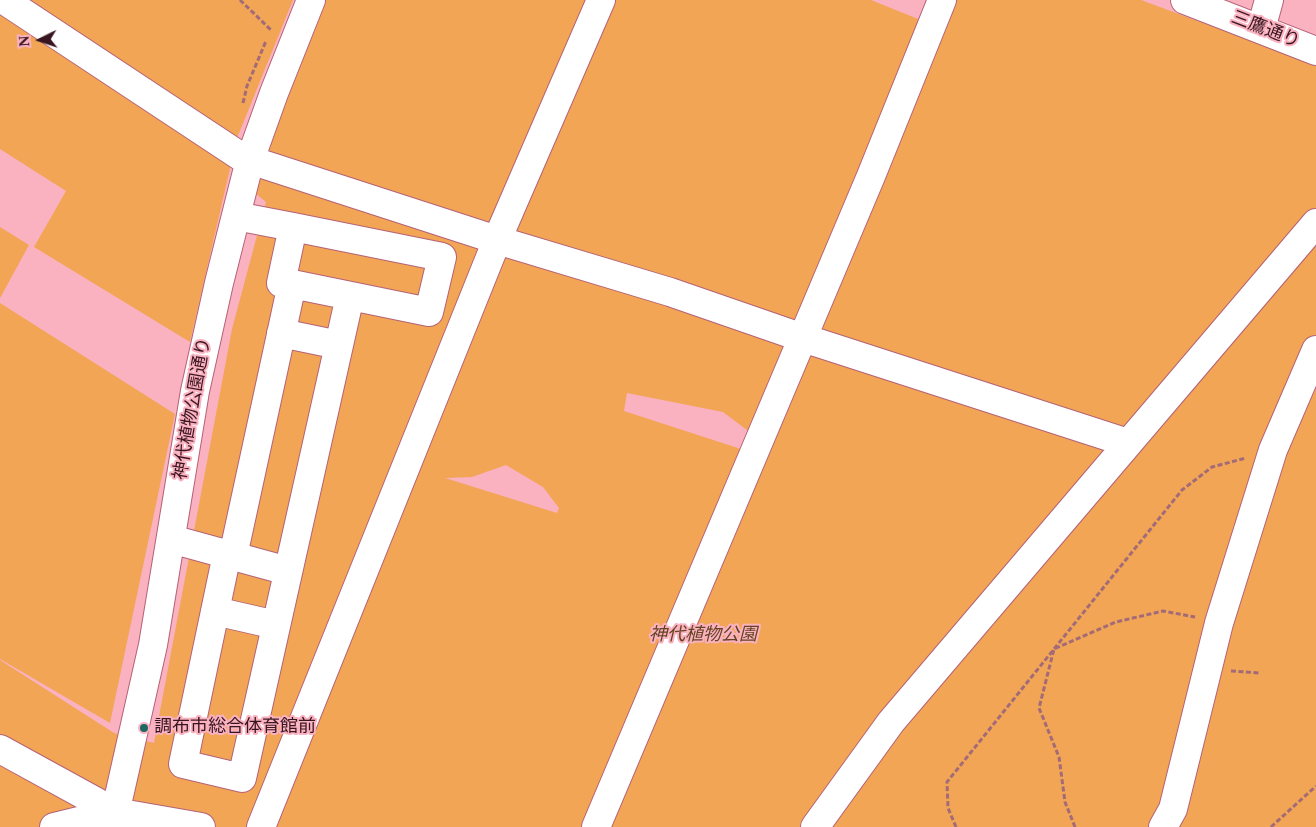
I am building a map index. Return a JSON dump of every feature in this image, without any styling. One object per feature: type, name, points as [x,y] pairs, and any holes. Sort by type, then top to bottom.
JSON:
[{"type":"street","points":[[4,0],[240,156],[250,160],[497,240],[670,292],[803,338],[1128,443]]},
{"type":"street","name":"神代植物公園通り","points":[[113,819],[144,688],[197,382],[236,216],[250,160],[311,0]]},
{"type":"street","points":[[261,827],[497,240],[601,0]]},
{"type":"street","points":[[596,827],[803,338],[942,0]]},
{"type":"street","name":"三鷹通り","points":[[1185,0],[1316,51]]},
{"type":"street","points":[[1260,29],[1269,0]]},
{"type":"street","points":[[236,216],[293,227],[442,257],[429,312],[281,283],[293,227]]},
{"type":"street","points":[[815,827],[890,722],[1316,223]]},
{"type":"street","points":[[292,284],[230,555],[215,611],[183,764],[242,778],[350,296]]},
{"type":"street","points":[[280,333],[339,345]]},
{"type":"street","points":[[1163,827],[1173,809],[1219,623],[1273,450],[1316,350]]},
{"type":"street","points":[[171,539],[288,571]]},
{"type":"street","points":[[215,611],[276,625]]},
{"type":"street","points":[[0,749],[113,819]]},
{"type":"street","points":[[54,827],[113,819],[201,827]]},
{"type":"path","points":[[240,0],[271,30]]},
{"type":"path","points":[[956,827],[948,808],[947,782],[1182,490],[1212,467],[1273,450]]},
{"type":"path","points":[[1054,648],[1116,622],[1163,611],[1219,623]]},
{"type":"path","points":[[1054,648],[1040,708],[1059,757],[1065,802],[1074,827]]},
{"type":"path","points":[[1271,827],[1316,786]]},
{"type":"green space","points":[[0,0],[293,0],[237,138],[190,342],[34,247],[66,191],[0,149]]},
{"type":"green space","name":"神代植物公園","points":[[325,0],[871,0],[923,21],[930,0],[1141,0],[1316,65],[1316,827],[0,827],[0,660],[114,733],[154,743],[232,329],[266,202],[255,193],[298,59]],"holes":[[[627,393],[723,412],[751,433],[744,450],[624,411]],[[506,465],[543,487],[559,508],[557,513],[445,478],[472,477]]]},
{"type":"green space","points":[[0,227],[29,245],[0,298]]},
{"type":"green space","points":[[0,303],[175,414],[110,723],[0,659]]},
{"type":"place","name":"調布市総合体育館前","points":[[144,728]]}]
